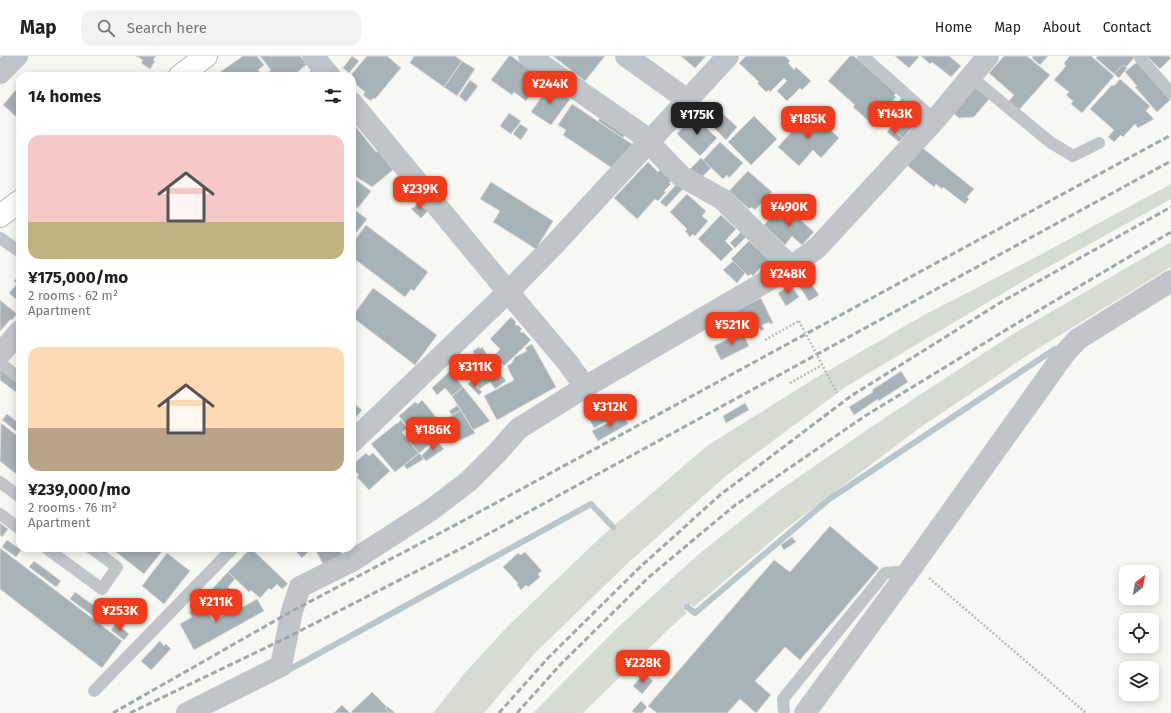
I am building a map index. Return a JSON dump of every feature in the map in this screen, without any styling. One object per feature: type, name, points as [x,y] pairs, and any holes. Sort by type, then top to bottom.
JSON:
[{"type":"main road","points":[[185,72],[206,56]]},
{"type":"main road","points":[[0,216],[16,204]]},
{"type":"street","points":[[0,73],[16,56]]},
{"type":"street","points":[[313,56],[327,72]]},
{"type":"street","points":[[529,56],[650,142],[681,176],[722,200],[791,266]]},
{"type":"street","points":[[626,56],[686,100]]},
{"type":"street","points":[[356,438],[508,292],[552,247],[728,56]]},
{"type":"street","points":[[187,713],[281,666],[292,611],[300,587],[352,561],[430,510],[469,481],[518,429],[585,387],[791,266],[817,248],[935,120],[988,56]]},
{"type":"street","points":[[356,108],[568,363],[585,387]]},
{"type":"street","points":[[805,713],[1065,353],[1078,339],[1171,280]]},
{"type":"street","points":[[0,354],[16,336]]},
{"type":"lane","points":[[863,56],[935,120]]},
{"type":"lane","points":[[1139,56],[1171,93]]},
{"type":"lane","points":[[971,77],[1050,142],[1073,156],[1099,143]]},
{"type":"lane","points":[[0,238],[16,249]]},
{"type":"lane","points":[[0,363],[16,375]]},
{"type":"lane","points":[[0,482],[16,494]]},
{"type":"lane","points":[[0,514],[16,526]]},
{"type":"lane","points":[[51,552],[102,589],[117,567],[96,552]]},
{"type":"lane","points":[[94,691],[228,552]]},
{"type":"lane","points":[[784,713],[783,699],[885,573],[911,568]]},
{"type":"path","points":[[765,340],[798,321],[837,393]]},
{"type":"path","points":[[790,382],[822,365]]},
{"type":"path","points":[[911,568],[1086,713]]},
{"type":"shaded area","points":[[1171,184],[1171,199],[1032,276],[847,386],[727,475],[628,563],[535,653],[484,713],[433,713],[464,674],[506,628],[603,535],[707,446],[814,379],[924,315],[1040,255]]},
{"type":"shaded area","points":[[1171,242],[1171,267],[1034,351],[918,429],[783,531],[694,607],[691,604],[684,610],[687,613],[583,713],[533,713],[616,629],[699,554],[777,492],[886,417],[1013,334]]},
{"type":"building","points":[[136,56],[156,56],[150,69],[141,63],[143,60]]},
{"type":"building","points":[[243,56],[257,56],[264,65],[258,70],[260,72],[220,72]]},
{"type":"building","points":[[260,56],[300,56],[307,64],[298,72],[269,72],[271,70]]},
{"type":"building","points":[[352,56],[359,61],[350,72],[343,68]]},
{"type":"building","points":[[367,56],[387,56],[401,68],[375,99],[373,98],[371,101],[363,95],[365,92],[356,84],[356,72],[353,72]]},
{"type":"building","points":[[414,56],[455,56],[462,61],[444,87],[410,63]]},
{"type":"building","points":[[509,56],[542,78],[526,101],[514,92],[512,95],[491,80]]},
{"type":"building","points":[[553,56],[605,56],[585,81]]},
{"type":"building","points":[[681,56],[706,56],[695,68]]},
{"type":"building","points":[[746,56],[785,56],[790,61],[788,63],[794,70],[796,67],[811,81],[802,90],[800,88],[787,101],[777,91],[787,81],[784,78],[770,92],[769,90],[766,92],[757,83],[759,82],[739,63]]},
{"type":"building","points":[[850,56],[854,56],[896,93],[894,95],[896,97],[872,124],[853,107],[855,105],[828,81]]},
{"type":"building","points":[[895,56],[918,56],[919,57],[909,68]]},
{"type":"building","points":[[921,56],[949,56],[961,66],[951,77],[932,62],[930,64]]},
{"type":"building","points":[[1004,56],[1027,56],[1050,75],[1019,110],[1009,101],[1014,95],[989,73]]},
{"type":"building","points":[[1033,56],[1048,56],[1040,65],[1032,58]]},
{"type":"building","points":[[1070,56],[1091,56],[1114,76],[1082,113],[1071,104],[1073,101],[1066,95],[1069,92],[1054,80],[1066,66],[1064,63]]},
{"type":"building","points":[[1098,56],[1132,56],[1134,58],[1126,67],[1123,65],[1114,74],[1096,58]]},
{"type":"building","points":[[1147,56],[1169,56],[1171,58],[1160,69]]},
{"type":"building","points":[[462,61],[475,69],[457,96],[444,87]]},
{"type":"building","points":[[1137,62],[1170,100],[1157,112],[1135,87],[1137,86],[1125,72]]},
{"type":"building","points":[[1123,65],[1127,68],[1119,78],[1114,74]]},
{"type":"building","points":[[1120,79],[1150,106],[1146,111],[1154,119],[1138,128],[1135,124],[1123,137],[1121,135],[1114,142],[1108,137],[1114,130],[1090,109],[1112,85],[1114,86]]},
{"type":"building","points":[[470,80],[478,86],[466,102],[459,96]]},
{"type":"building","points":[[550,85],[570,99],[551,125],[531,112]]},
{"type":"building","points":[[973,85],[989,99],[974,117],[959,118],[951,111]]},
{"type":"building","points":[[16,90],[16,116],[3,105]]},
{"type":"building","points":[[903,97],[923,115],[903,138],[889,126],[897,117],[890,111]]},
{"type":"building","points":[[572,104],[632,144],[615,170],[563,135],[566,130],[558,125]]},
{"type":"building","points":[[810,111],[839,138],[821,158],[813,150],[799,166],[778,147]]},
{"type":"building","points":[[721,112],[737,127],[726,140],[710,124]]},
{"type":"building","points":[[509,113],[521,121],[511,134],[500,126]]},
{"type":"building","points":[[601,116],[626,133],[623,138],[598,121]]},
{"type":"building","points":[[693,116],[717,138],[700,156],[677,134]]},
{"type":"building","points":[[754,116],[777,139],[751,165],[728,142]]},
{"type":"building","points":[[520,124],[528,129],[521,140],[513,134]]},
{"type":"building","points":[[356,127],[393,170],[372,187],[356,177]]},
{"type":"building","points":[[891,127],[903,138],[899,142],[887,132]]},
{"type":"building","points":[[720,142],[743,163],[729,178],[727,175],[723,179],[703,160]]},
{"type":"building","points":[[919,145],[974,189],[967,197],[969,199],[965,204],[943,187],[942,189],[936,184],[934,187],[903,162]]},
{"type":"building","points":[[701,158],[711,168],[702,177],[689,170]]},
{"type":"building","points":[[648,162],[658,172],[661,169],[672,180],[669,183],[671,184],[664,191],[666,192],[658,201],[655,199],[637,219],[614,198]]},
{"type":"building","points":[[748,171],[772,192],[755,210],[751,207],[749,209],[729,191]]},
{"type":"building","points":[[356,180],[371,191],[358,208],[356,206]]},
{"type":"building","points":[[491,182],[553,221],[536,249],[493,222],[500,211],[480,199]]},
{"type":"building","points":[[677,184],[683,189],[666,207],[660,202]]},
{"type":"building","points":[[687,194],[706,211],[702,216],[708,221],[695,236],[693,234],[690,237],[685,231],[687,229],[670,212]]},
{"type":"building","points":[[418,203],[428,211],[421,218],[411,209]]},
{"type":"building","points":[[787,208],[814,232],[802,245],[792,236],[785,245],[764,225],[775,213],[779,217]]},
{"type":"building","points":[[356,211],[367,219],[356,233]]},
{"type":"building","points":[[721,215],[736,229],[725,241],[733,249],[721,261],[698,239]]},
{"type":"building","points":[[366,225],[428,272],[414,291],[411,289],[405,297],[356,260],[356,239]]},
{"type":"building","points":[[742,231],[747,236],[735,248],[730,243]]},
{"type":"building","points":[[749,241],[771,262],[763,270],[761,267],[753,276],[751,274],[748,276],[731,259]]},
{"type":"building","points":[[733,261],[745,273],[737,283],[723,270]]},
{"type":"building","points":[[805,275],[819,295],[809,301],[796,281]]},
{"type":"building","points":[[16,285],[16,299],[9,293]]},
{"type":"building","points":[[791,285],[799,297],[786,306],[778,293]]},
{"type":"building","points":[[373,288],[437,335],[415,365],[356,320],[356,311]]},
{"type":"building","points":[[761,298],[773,323],[770,324],[769,322],[762,325],[764,329],[761,331],[759,328],[745,335],[734,312]]},
{"type":"building","points":[[0,300],[16,313],[16,315],[0,331]]},
{"type":"building","points":[[511,317],[516,322],[515,324],[522,329],[520,331],[531,340],[504,366],[494,356],[500,349],[490,339]]},
{"type":"building","points":[[742,332],[749,346],[721,360],[714,346]]},
{"type":"building","points":[[532,344],[556,387],[497,420],[484,396],[514,380],[507,366],[512,363],[515,357],[527,351],[525,348]]},
{"type":"building","points":[[479,347],[480,349],[482,347],[506,381],[495,389],[490,382],[479,389],[461,363]]},
{"type":"building","points":[[0,364],[16,377],[16,392],[0,380]]},
{"type":"building","points":[[450,371],[463,387],[452,396],[445,388],[437,395],[432,388]]},
{"type":"building","points":[[901,371],[908,382],[854,415],[849,407],[873,392],[872,390]]},
{"type":"building","points":[[471,381],[482,392],[479,395],[468,384]]},
{"type":"building","points":[[463,387],[490,421],[473,430],[452,396]]},
{"type":"building","points":[[422,400],[436,417],[435,418],[441,426],[438,428],[443,434],[419,453],[407,439],[413,433],[399,416],[415,402],[418,404]]},
{"type":"building","points":[[612,401],[619,414],[594,428],[590,420],[609,409],[606,404]]},
{"type":"building","points":[[745,403],[749,410],[726,423],[723,416]]},
{"type":"building","points":[[356,405],[362,410],[356,417]]},
{"type":"building","points":[[458,405],[461,410],[452,415],[449,411]]},
{"type":"building","points":[[461,410],[475,433],[459,441],[446,419]]},
{"type":"building","points":[[7,414],[16,421],[16,431],[2,420]]},
{"type":"building","points":[[623,415],[628,424],[598,441],[592,431]]},
{"type":"building","points":[[401,420],[407,428],[402,432],[419,453],[395,472],[371,444]]},
{"type":"building","points":[[1,423],[16,435],[16,474],[0,461]]},
{"type":"building","points":[[437,441],[444,449],[426,461],[421,456]]},
{"type":"building","points":[[366,453],[369,456],[373,453],[390,471],[369,490],[357,477],[359,475],[356,472],[356,462]]},
{"type":"building","points":[[419,453],[424,459],[407,469],[404,465]]},
{"type":"building","points":[[0,523],[8,529],[2,537],[0,535]]},
{"type":"building","points":[[830,526],[879,568],[800,660],[785,647],[755,681],[771,695],[756,713],[740,699],[727,713],[657,713],[648,706],[774,560],[790,572]]},
{"type":"building","points":[[792,537],[796,542],[784,550],[781,545]]},
{"type":"building","points":[[7,540],[16,546],[16,552],[20,552],[16,557],[2,547]]},
{"type":"building","points":[[0,548],[122,641],[102,668],[0,589]]},
{"type":"building","points":[[116,552],[161,552],[144,574]]},
{"type":"building","points":[[247,552],[255,552],[288,584],[282,589],[277,584],[271,590],[269,588],[260,598],[251,590],[249,592],[228,572]]},
{"type":"building","points":[[297,552],[308,552],[302,558]]},
{"type":"building","points":[[317,552],[341,552],[343,556],[324,566]]},
{"type":"building","points":[[525,552],[542,571],[538,574],[540,577],[528,587],[526,585],[521,590],[517,585],[518,583],[503,567],[518,553],[521,555]]},
{"type":"building","points":[[167,553],[190,571],[164,604],[142,586]]},
{"type":"building","points":[[34,561],[61,581],[56,587],[29,567]]},
{"type":"building","points":[[228,572],[235,579],[228,587],[237,596],[229,605],[212,589]]},
{"type":"building","points":[[212,589],[229,605],[224,610],[207,593]]},
{"type":"building","points":[[75,592],[103,612],[97,619],[70,599]]},
{"type":"building","points":[[257,599],[264,611],[194,650],[180,624],[192,617],[189,612],[204,604],[213,621],[241,605],[243,607]]},
{"type":"building","points":[[116,623],[129,634],[124,640],[111,630]]},
{"type":"building","points":[[160,641],[164,646],[166,644],[171,649],[151,670],[141,661]]},
{"type":"building","points":[[660,657],[666,663],[659,671],[652,666]]},
{"type":"building","points":[[644,673],[653,681],[642,694],[633,686]]},
{"type":"building","points":[[372,692],[387,707],[385,708],[390,713],[351,712]]},
{"type":"building","points":[[641,701],[647,707],[642,713],[634,713],[632,711]]},
{"type":"building","points":[[342,705],[350,713],[334,713]]},
{"type":"building","points":[[387,706],[395,713],[390,713],[385,708]]},
{"type":"waterway","points":[[687,607],[695,613],[828,500],[1055,349]]},
{"type":"waterway","points":[[285,672],[591,504],[613,527]]},
{"type":"railway","points":[[113,713],[292,611],[459,523],[1171,135]]},
{"type":"railway","points":[[130,713],[286,638],[466,546],[1171,161]]},
{"type":"railway","points":[[499,713],[548,658],[639,568],[720,495],[851,396],[1003,301],[1171,207]]},
{"type":"railway","points":[[517,713],[560,665],[649,577],[734,506],[865,416],[1171,232]]}]
